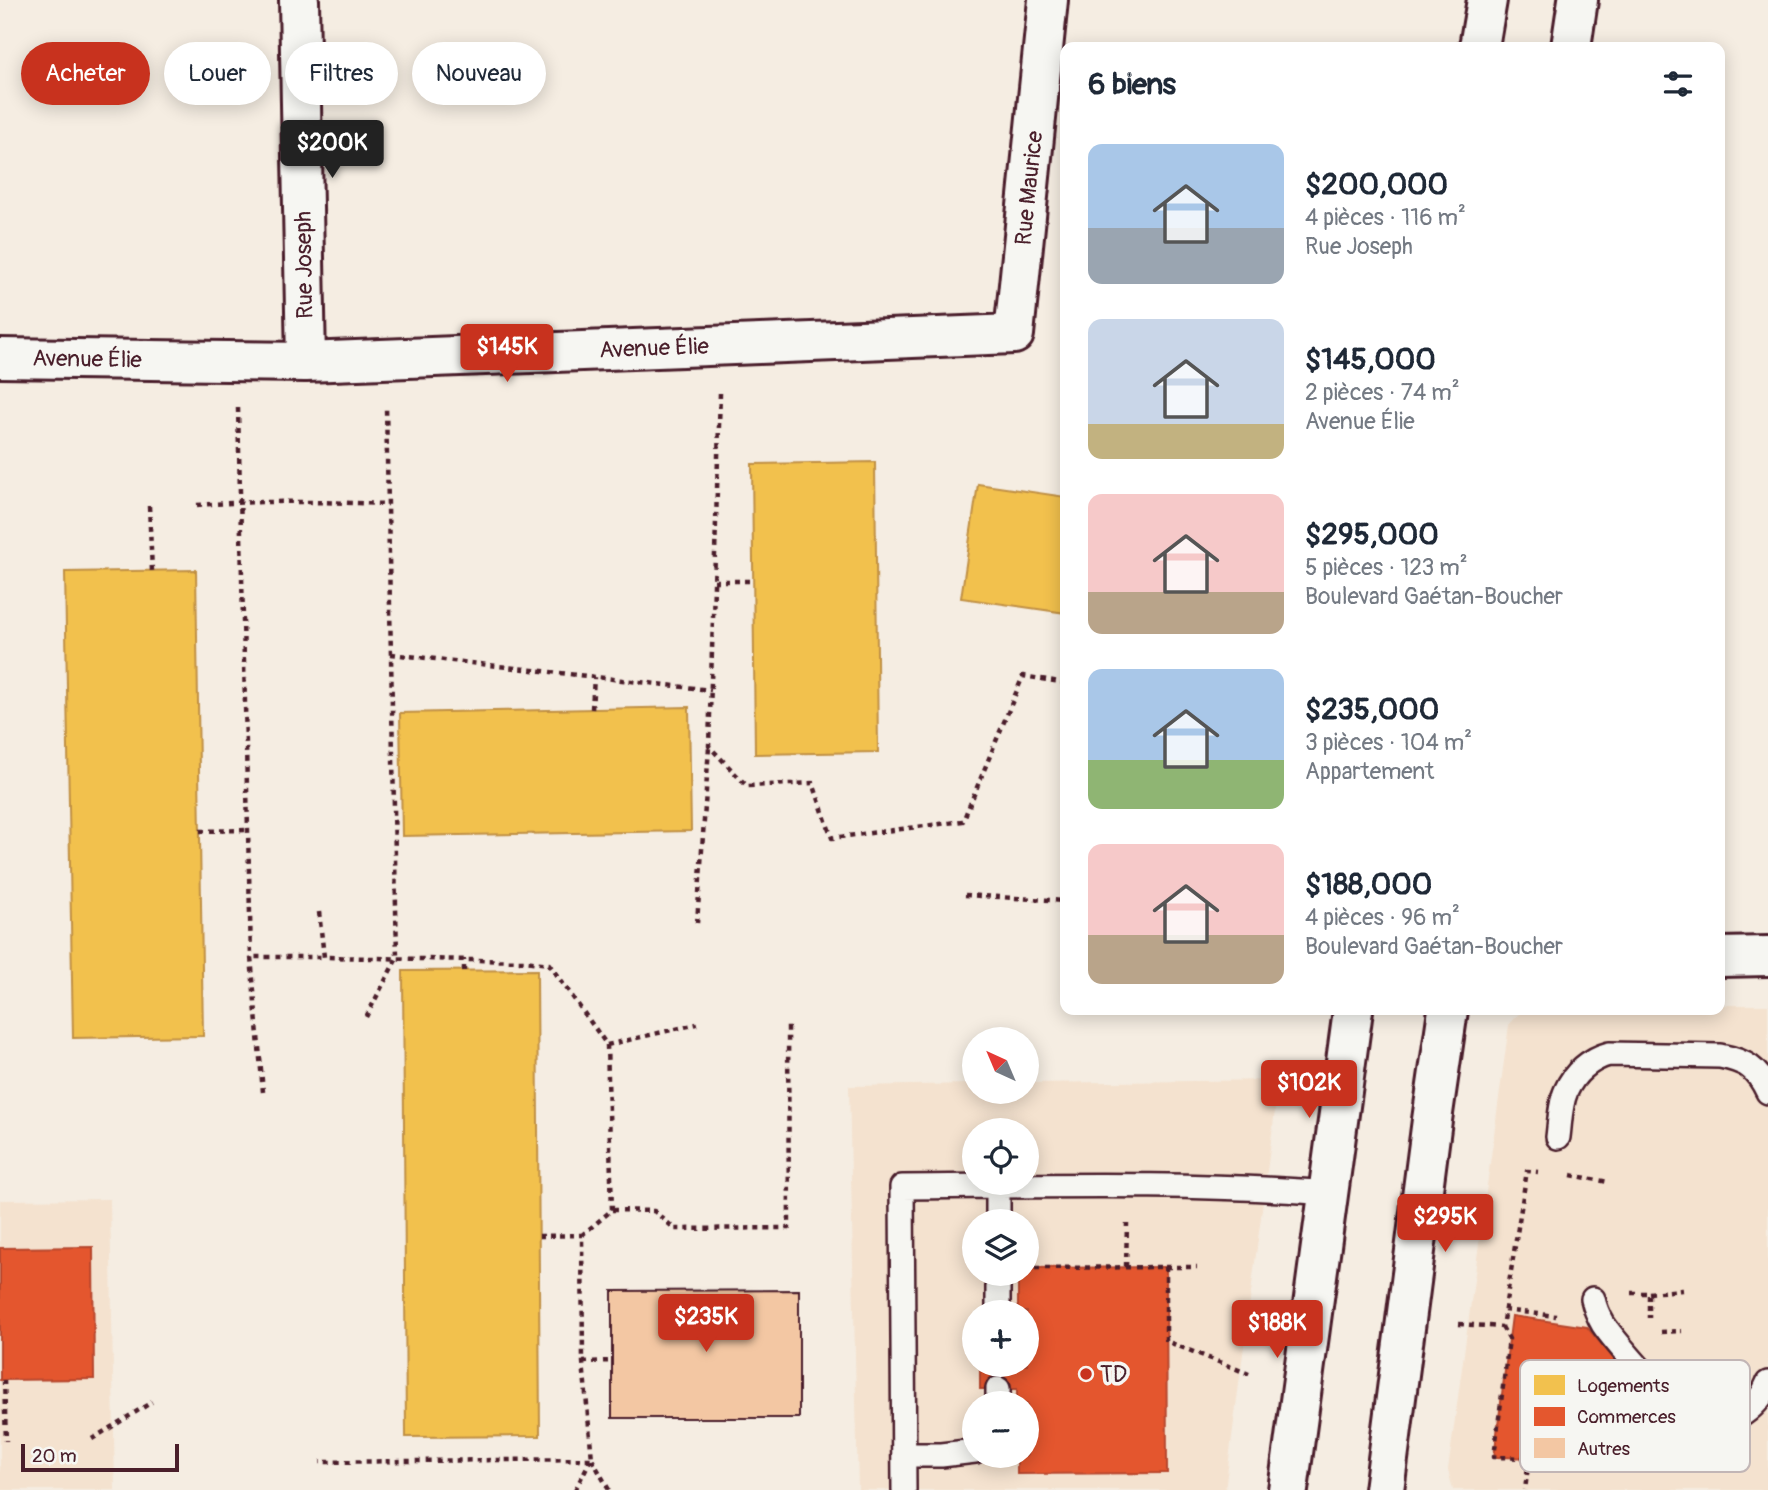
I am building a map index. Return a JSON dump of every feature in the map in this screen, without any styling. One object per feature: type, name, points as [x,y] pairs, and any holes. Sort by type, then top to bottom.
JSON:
[{"type":"street","name":"Rue Joseph","points":[[299,0],[306,362]]},
{"type":"street","name":"Rue Maurice","points":[[1014,334],[1048,0]]},
{"type":"street","points":[[1480,42],[1487,0]]},
{"type":"street","points":[[1572,42],[1578,0]]},
{"type":"street","name":"Avenue Élie","points":[[0,358],[306,362],[1014,334]]},
{"type":"street","points":[[1725,957],[1768,956]]},
{"type":"street","points":[[1289,1490],[1352,1015]]},
{"type":"street","points":[[1384,1490],[1447,1015]]},
{"type":"lane","points":[[1558,1137],[1566,1091],[1584,1066],[1609,1054],[1735,1058],[1756,1071],[1768,1092]]},
{"type":"lane","points":[[1039,1186],[1182,1185],[1329,1193]]},
{"type":"lane","points":[[904,1490],[902,1187],[962,1186]]},
{"type":"lane","points":[[1593,1299],[1604,1325],[1633,1360]]},
{"type":"lane","points":[[1750,1408],[1758,1402],[1768,1383]]},
{"type":"lane","points":[[904,1455],[962,1453]]},
{"type":"path","points":[[697,923],[709,746],[721,346]]},
{"type":"path","points":[[366,1017],[397,958],[385,359]]},
{"type":"path","points":[[237,361],[251,957],[262,1092]]},
{"type":"path","points":[[197,505],[310,501],[388,504]]},
{"type":"path","points":[[149,506],[152,571]]},
{"type":"path","points":[[714,581],[753,581]]},
{"type":"path","points":[[391,654],[711,690]]},
{"type":"path","points":[[592,709],[594,677]]},
{"type":"path","points":[[709,746],[747,786],[813,783],[832,838],[963,821],[1023,677],[1060,682]]},
{"type":"path","points":[[200,831],[248,830]]},
{"type":"path","points":[[965,895],[1060,901]]},
{"type":"path","points":[[319,912],[324,957]]},
{"type":"path","points":[[251,957],[397,958],[549,964],[607,1045],[612,1210]]},
{"type":"path","points":[[464,960],[464,971]]},
{"type":"path","points":[[607,1045],[697,1024]]},
{"type":"path","points":[[539,1236],[582,1235],[612,1210],[654,1212],[676,1229],[789,1228],[788,1024]]},
{"type":"path","points":[[1520,1458],[1494,1457],[1509,1339],[1502,1327],[1527,1171]]},
{"type":"path","points":[[582,1235],[583,1362],[592,1459],[609,1490]]},
{"type":"path","points":[[1166,1267],[1166,1341],[1249,1374]]},
{"type":"path","points":[[1039,1268],[1198,1267]]},
{"type":"path","points":[[1649,1293],[1683,1290]]},
{"type":"path","points":[[1504,1310],[1566,1317]]},
{"type":"path","points":[[1459,1324],[1502,1327]]},
{"type":"path","points":[[1650,1332],[1682,1331]]},
{"type":"path","points":[[583,1362],[612,1361]]},
{"type":"path","points":[[4,1380],[6,1441]]},
{"type":"path","points":[[92,1439],[152,1402]]},
{"type":"path","points":[[320,1462],[592,1459]]},
{"type":"path","points":[[575,1490],[592,1459]]},
{"type":"path","points":[[1525,1490],[1527,1472]]},
{"type":"shaded area","points":[[1725,1005],[1768,1005],[1768,1490],[1453,1490],[1448,1470],[1509,1025],[1518,1015],[1725,1015]]},
{"type":"shaded area","points":[[1279,1080],[1225,1490],[858,1490],[849,1086],[962,1084],[962,1104],[1040,1104],[1040,1083]]},
{"type":"shaded area","points":[[110,1199],[115,1490],[0,1490],[0,1200]]},
{"type":"building: Logements","points":[[875,462],[878,752],[755,754],[752,464]]},
{"type":"building: Logements","points":[[978,484],[1060,496],[1060,612],[961,598]]},
{"type":"building: Logements","points":[[196,570],[203,1036],[73,1038],[65,572]]},
{"type":"building: Logements","points":[[689,707],[691,831],[402,836],[400,713]]},
{"type":"building: Logements","points":[[537,970],[540,1436],[406,1437],[403,971]]},
{"type":"building: Commerces","points":[[93,1247],[94,1379],[0,1380],[0,1248]]},
{"type":"building: Commerces","points":[[1166,1267],[1167,1473],[1017,1474],[1017,1468],[1039,1468],[1039,1391],[980,1389],[980,1377],[1039,1377],[1039,1300],[1018,1300],[1018,1286],[1039,1286],[1039,1268]]},
{"type":"building: Commerces","points":[[1512,1316],[1587,1327],[1615,1360],[1520,1360],[1520,1457],[1494,1457]]},
{"type":"building: Autres","points":[[799,1290],[799,1418],[612,1418],[612,1291]]},
{"type":"place","name":"TD","points":[[1086,1374]]}]
